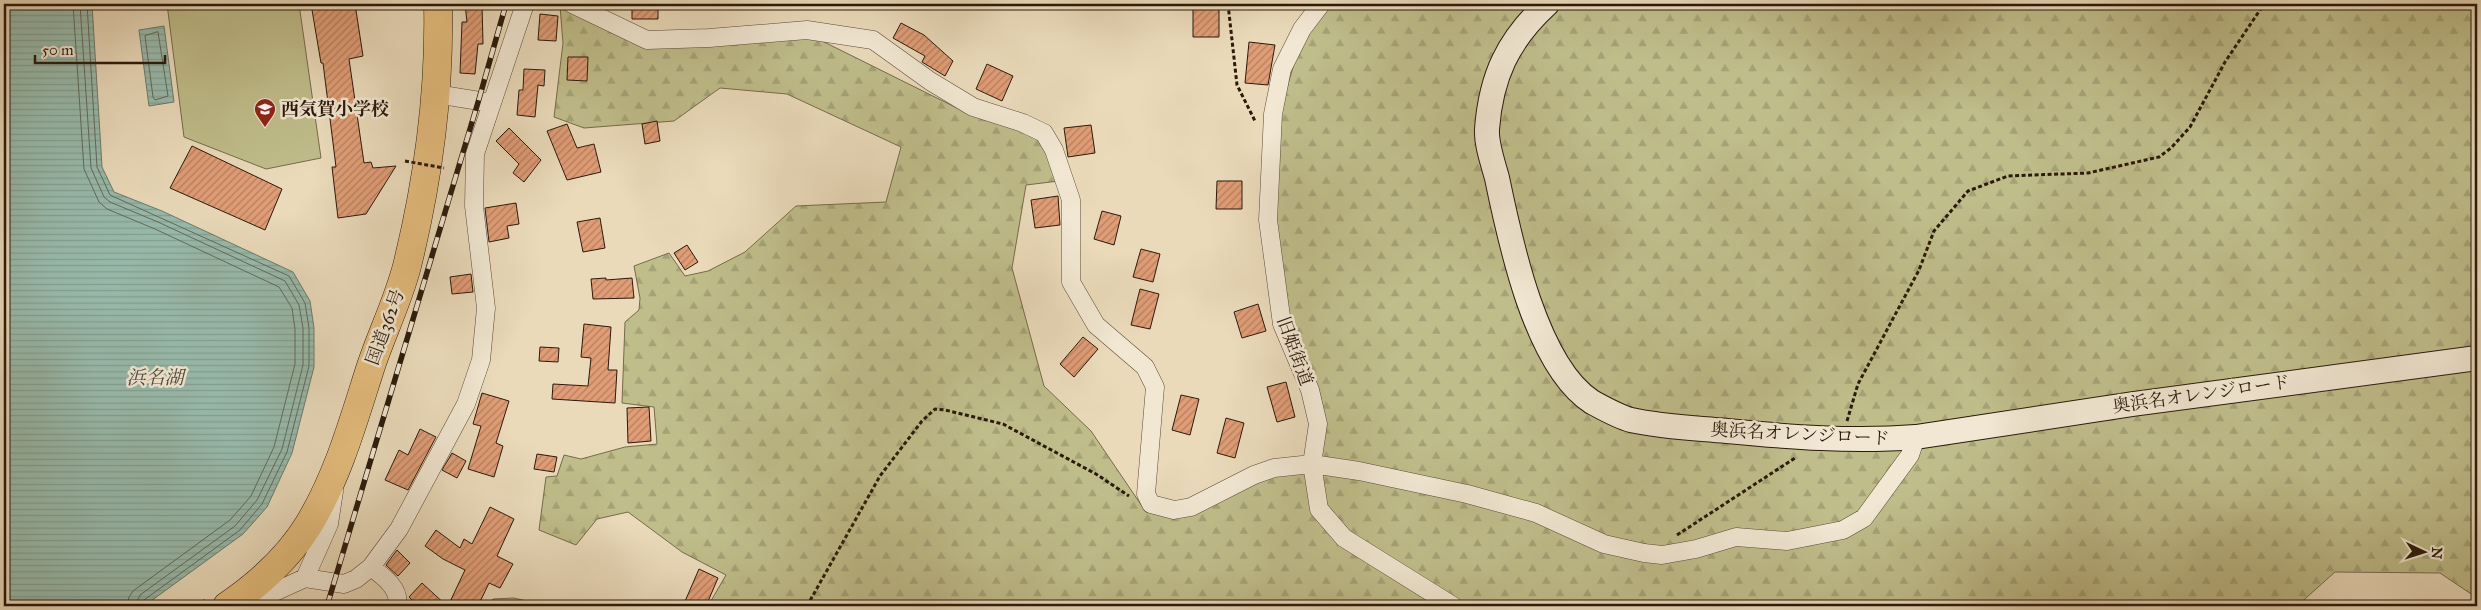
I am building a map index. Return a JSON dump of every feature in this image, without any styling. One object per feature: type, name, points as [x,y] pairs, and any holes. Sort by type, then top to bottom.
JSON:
[{"type":"highway","name":"国道362号","points":[[220,601],[251,589],[286,555],[309,524],[337,469],[406,268],[421,198],[436,94],[438,4]]},
{"type":"street","points":[[249,606],[305,578],[344,584],[356,579],[370,567],[399,529],[446,445],[466,404],[481,360],[486,308],[474,206],[474,154],[525,4]]},
{"type":"street","points":[[572,4],[647,40],[709,38],[807,30],[873,40],[930,80],[973,107],[1024,123],[1044,133],[1054,150],[1072,200],[1071,282],[1096,325],[1145,367],[1155,387],[1146,494],[1151,504],[1174,510],[1191,508],[1254,475],[1274,468],[1312,464],[1359,471],[1467,494],[1536,513],[1604,544],[1644,554],[1662,555],[1696,549],[1736,537],[1787,540],[1843,530],[1864,518],[1910,455],[1916,437]]},
{"type":"street","name":"旧姫街道","points":[[1321,4],[1302,29],[1282,68],[1273,114],[1268,220],[1282,324],[1310,390],[1318,424],[1312,464],[1319,509],[1344,538],[1453,606]]},
{"type":"street","name":"奥浜名オレンジロード","points":[[1547,4],[1533,16],[1513,42],[1498,68],[1486,132],[1505,216],[1521,274],[1540,330],[1563,374],[1591,401],[1629,420],[1788,437],[1877,440],[1916,437],[2133,404],[2477,358]]},
{"type":"street","points":[[436,94],[492,103]]},
{"type":"street","points":[[305,578],[329,524],[337,469]]},
{"type":"street","points":[[370,567],[387,579],[398,601],[397,606]]},
{"type":"path","points":[[1228,4],[1237,84],[1255,121],[1271,144]]},
{"type":"path","points":[[1842,438],[1858,384],[1919,270],[1934,231],[1968,191],[2008,176],[2088,173],[2159,157],[2171,148],[2190,126],[2225,62],[2264,4]]},
{"type":"path","points":[[412,169],[414,159]]},
{"type":"path","points":[[405,161],[444,168]]},
{"type":"path","points":[[807,606],[880,476],[922,421],[935,410],[945,410],[1003,424],[1096,474],[1125,495],[1151,504]]},
{"type":"path","points":[[1662,555],[1680,532],[1801,455]]},
{"type":"path","points":[[196,606],[220,601]]},
{"type":"green space","points":[[167,4],[299,4],[321,158],[266,169],[184,137]]},
{"type":"green space","points":[[1316,4],[2477,4],[2477,598],[2440,573],[2335,572],[2297,606],[708,606],[726,575],[682,552],[628,512],[597,519],[576,545],[539,530],[546,477],[557,476],[564,455],[581,459],[625,447],[657,444],[654,407],[622,403],[625,322],[639,310],[640,298],[634,266],[669,253],[685,276],[708,271],[745,252],[796,206],[886,202],[901,147],[787,94],[720,88],[674,121],[584,128],[554,117],[563,43],[560,6],[647,42],[800,30],[965,112],[1044,133],[1059,181],[1026,185],[1012,268],[1044,386],[1091,431],[1146,512],[1184,509],[1312,463],[1316,437],[1271,244],[1278,119],[1300,43]]},
{"type":"green space","points":[[514,598],[542,606],[489,606],[493,599]]},
{"type":"water","name":"浜名湖","points":[[4,4],[92,4],[102,167],[114,192],[162,211],[293,272],[310,301],[314,328],[314,367],[292,453],[267,507],[243,534],[144,606],[4,606]]},
{"type":"water","points":[[164,26],[174,102],[149,106],[139,30]]},
{"type":"building","points":[[311,4],[355,4],[363,56],[349,59],[364,163],[371,162],[373,168],[396,166],[366,214],[338,218],[332,167],[336,167],[323,63],[321,63]]},
{"type":"building","points":[[465,4],[482,4],[483,44],[478,44],[475,74],[460,73],[462,22],[467,22]]},
{"type":"building","points":[[632,4],[658,4],[658,19],[632,19]]},
{"type":"building","points":[[1193,4],[1219,4],[1219,37],[1193,37]]},
{"type":"building","points":[[540,14],[558,16],[556,41],[538,40]]},
{"type":"building","points":[[901,23],[924,35],[953,61],[945,76],[922,62],[925,56],[893,38]]},
{"type":"building","points":[[1249,42],[1275,45],[1268,85],[1245,83]]},
{"type":"building","points":[[568,57],[588,57],[587,81],[567,80]]},
{"type":"building","points":[[987,64],[1013,76],[1002,101],[976,89]]},
{"type":"building","points":[[524,69],[545,70],[544,86],[538,85],[535,117],[517,115],[519,90],[523,90]]},
{"type":"building","points":[[657,121],[660,141],[645,144],[642,124]]},
{"type":"building","points":[[567,124],[577,148],[594,144],[601,172],[567,180],[547,131]]},
{"type":"building","points":[[1091,125],[1095,153],[1068,157],[1064,128]]},
{"type":"building","points":[[509,128],[541,160],[524,182],[513,173],[519,164],[496,141]]},
{"type":"building","points":[[192,146],[282,189],[265,230],[170,188]]},
{"type":"building","points":[[1217,181],[1242,181],[1242,209],[1216,209]]},
{"type":"building","points":[[1058,196],[1060,225],[1035,228],[1031,200]]},
{"type":"building","points":[[516,203],[519,224],[507,226],[509,238],[489,242],[485,208]]},
{"type":"building","points":[[1102,211],[1121,216],[1114,245],[1094,239]]},
{"type":"building","points":[[600,218],[605,248],[583,252],[577,222]]},
{"type":"building","points":[[687,245],[698,262],[685,270],[674,253]]},
{"type":"building","points":[[1141,249],[1160,254],[1153,282],[1133,277]]},
{"type":"building","points":[[471,274],[473,292],[452,294],[450,277]]},
{"type":"building","points":[[606,278],[606,280],[632,278],[634,298],[593,299],[591,279]]},
{"type":"building","points":[[1140,289],[1159,294],[1150,329],[1131,325]]},
{"type":"building","points":[[1258,304],[1266,331],[1242,338],[1234,312]]},
{"type":"building","points":[[584,324],[611,327],[608,370],[617,370],[615,403],[552,399],[553,384],[588,386],[591,358],[581,357]]},
{"type":"building","points":[[1083,337],[1098,349],[1074,377],[1060,364]]},
{"type":"building","points":[[540,347],[559,348],[558,362],[539,361]]},
{"type":"building","points":[[1286,382],[1295,417],[1277,422],[1267,387]]},
{"type":"building","points":[[482,393],[509,401],[496,443],[503,446],[494,477],[468,469],[481,426],[473,424]]},
{"type":"building","points":[[1181,395],[1199,399],[1190,435],[1172,430]]},
{"type":"building","points":[[649,407],[651,441],[628,443],[627,408]]},
{"type":"building","points":[[1226,418],[1244,423],[1235,458],[1217,453]]},
{"type":"building","points":[[420,429],[436,437],[408,490],[385,480],[399,450],[408,455]]},
{"type":"building","points":[[452,453],[466,461],[457,478],[442,470]]},
{"type":"building","points":[[537,454],[557,457],[554,472],[534,469]]},
{"type":"building","points":[[490,507],[514,519],[497,556],[513,564],[500,588],[489,583],[478,606],[448,606],[465,570],[443,559],[425,546],[436,530],[460,548],[464,539],[472,544]]},
{"type":"building","points":[[397,550],[410,563],[398,576],[386,565]]},
{"type":"building","points":[[699,569],[718,578],[706,606],[683,606]]},
{"type":"building","points":[[422,583],[447,606],[418,606],[409,597]]},
{"type":"railway","points":[[327,606],[506,4]]},
{"type":"place","name":"西気賀小学校","points":[[265,128]]}]
